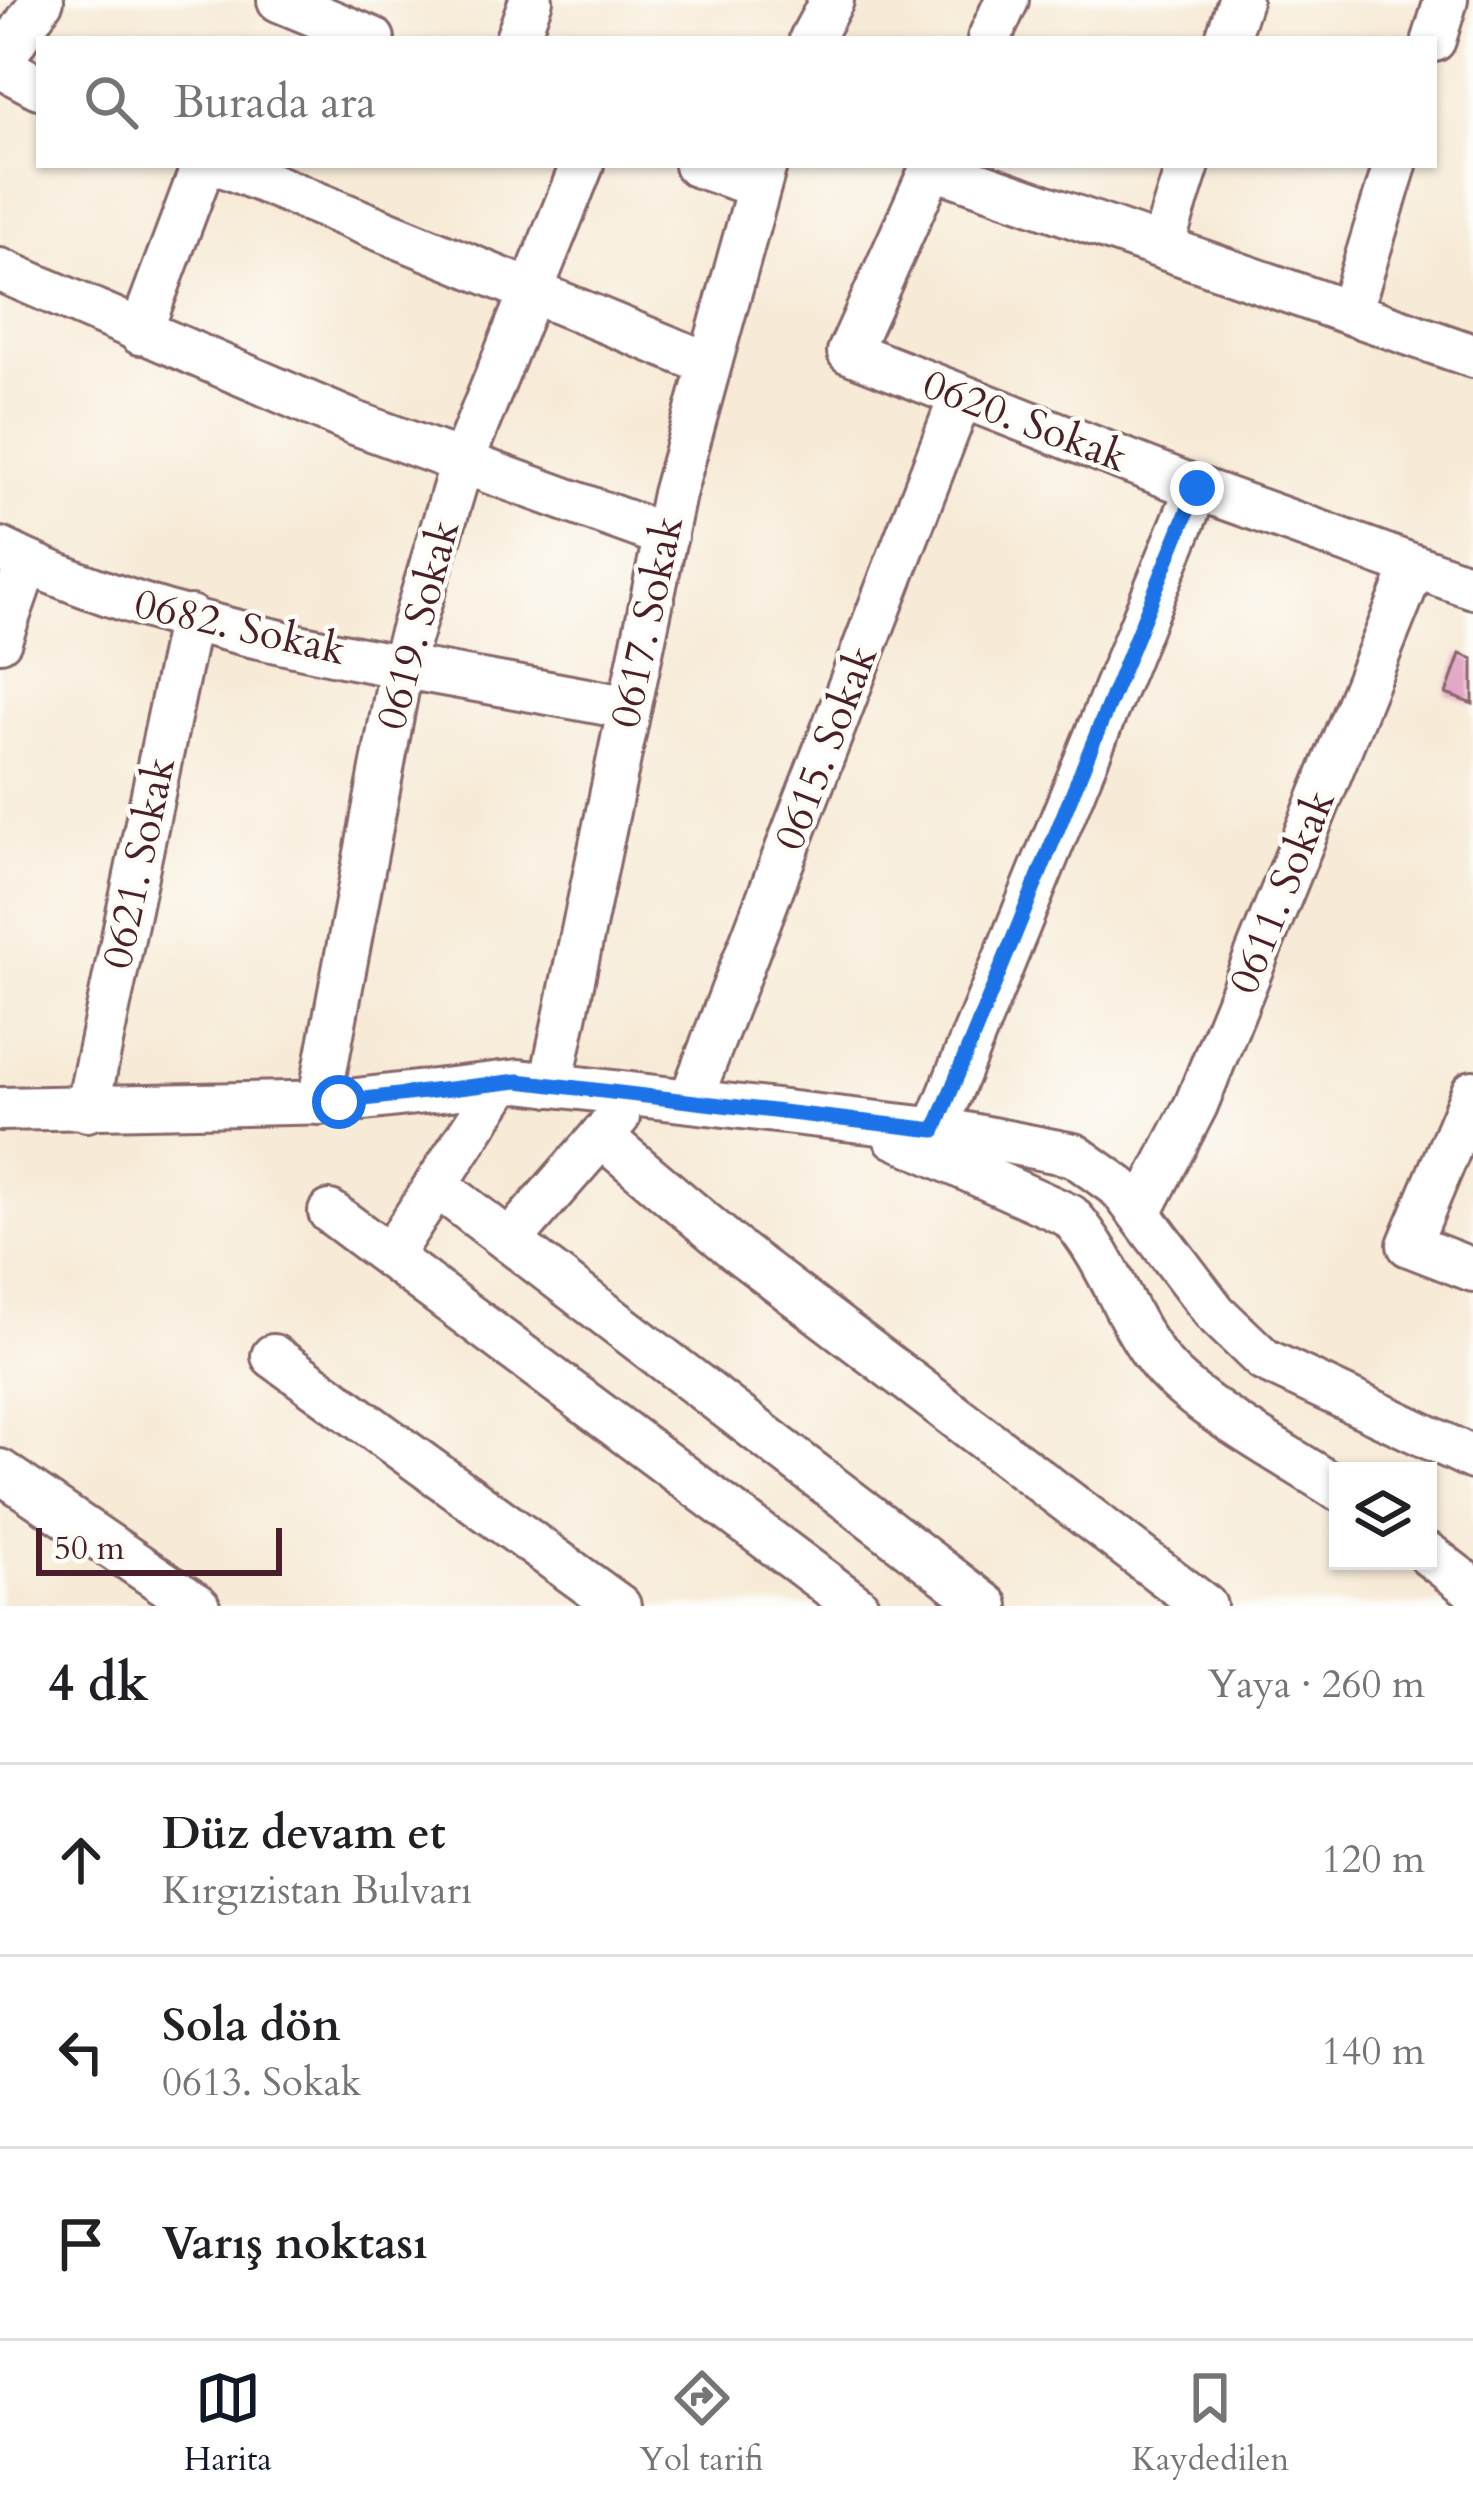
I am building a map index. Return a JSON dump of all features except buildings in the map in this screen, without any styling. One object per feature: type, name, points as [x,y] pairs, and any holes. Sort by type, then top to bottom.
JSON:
[{"type":"street","points":[[36,85],[0,65],[42,0]]},
{"type":"street","points":[[518,36],[531,0]]},
{"type":"street","points":[[814,36],[832,0]]},
{"type":"street","points":[[990,36],[1007,0]]},
{"type":"street","points":[[1228,36],[1240,0]]},
{"type":"street","points":[[1435,36],[1446,0]]},
{"type":"street","points":[[1464,0],[1473,3]]},
{"type":"street","points":[[297,3],[367,36]]},
{"type":"street","points":[[140,333],[202,168]]},
{"type":"street","points":[[230,168],[709,364]]},
{"type":"street","name":"0619. Sokak","points":[[319,1103],[402,663],[462,462],[581,168]]},
{"type":"street","points":[[714,168],[762,176]]},
{"type":"street","name":"0620. Sokak","points":[[931,168],[849,352],[1197,488],[1473,587]]},
{"type":"street","points":[[938,168],[1473,356]]},
{"type":"street","points":[[1162,246],[1186,168]]},
{"type":"street","points":[[1350,312],[1394,168]]},
{"type":"street","name":"0617. Sokak","points":[[551,1085],[666,536],[762,176]]},
{"type":"street","points":[[0,270],[140,333],[462,462],[666,536]]},
{"type":"street","name":"0615. Sokak","points":[[691,1100],[961,396]]},
{"type":"street","points":[[935,1130],[1197,488]]},
{"type":"street","points":[[0,640],[14,556]]},
{"type":"street","name":"0682. Sokak","points":[[14,556],[120,601],[629,708]]},
{"type":"street","name":"0611. Sokak","points":[[1140,1213],[1196,1105],[1414,566]]},
{"type":"street","name":"0621. Sokak","points":[[87,1110],[190,617]]},
{"type":"street","points":[[0,1109],[319,1103],[502,1083],[551,1085],[935,1130],[1074,1155],[1120,1188],[1215,1312],[1264,1360],[1473,1458]]},
{"type":"street","points":[[390,1256],[502,1083]]},
{"type":"street","points":[[1473,1092],[1409,1245],[1473,1270]]},
{"type":"street","points":[[512,1239],[639,1094]]},
{"type":"street","points":[[862,1121],[1070,1216],[1087,1234],[1157,1360],[1185,1387],[1329,1483]]},
{"type":"street","points":[[602,1136],[735,1250],[1205,1606]]},
{"type":"street","points":[[436,1185],[986,1606]]},
{"type":"street","points":[[330,1212],[857,1606]]},
{"type":"street","points":[[273,1356],[620,1606]]},
{"type":"street","points":[[0,1471],[198,1606]]},
{"type":"street","points":[[1437,1561],[1473,1589]]},
{"type":"route","points":[[339,1102],[518,1081],[935,1130],[1197,488]]}]
